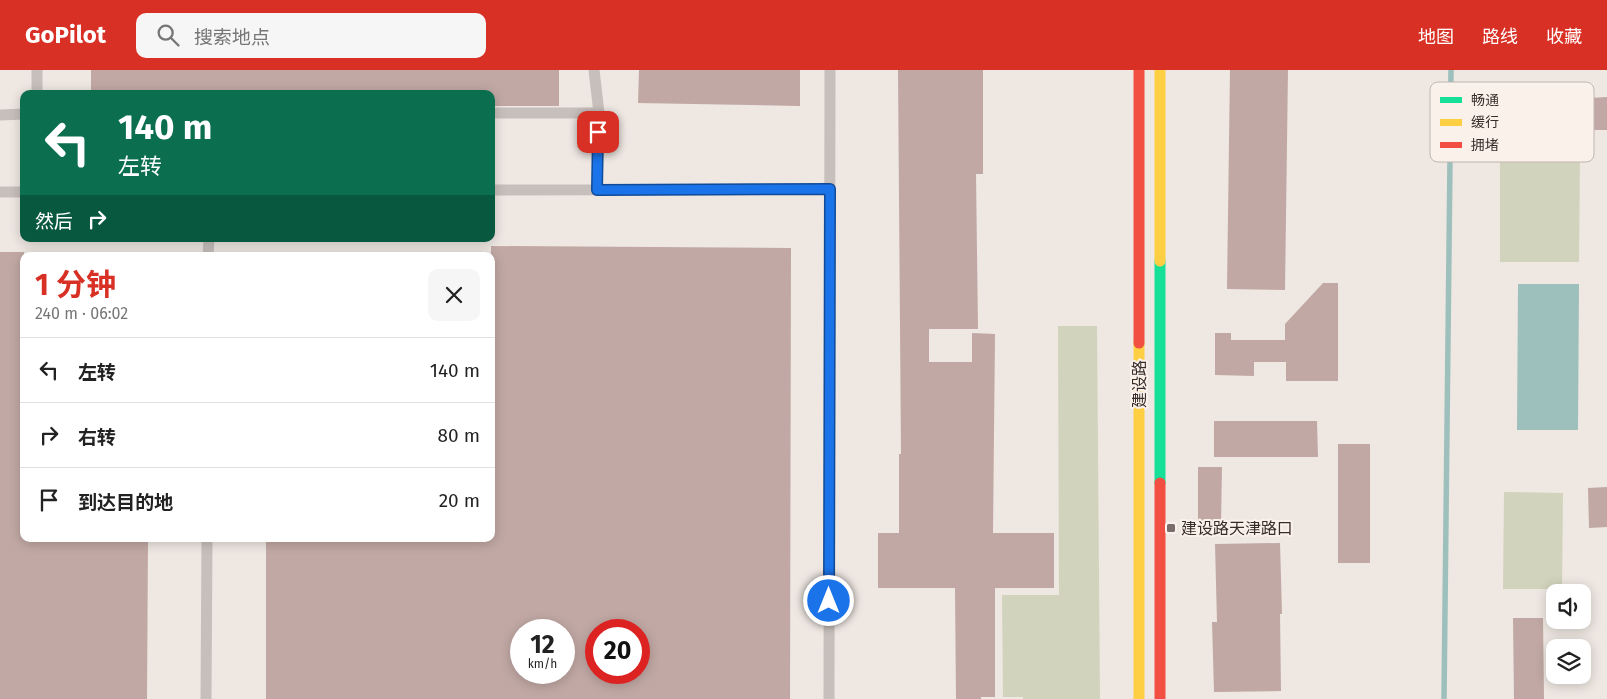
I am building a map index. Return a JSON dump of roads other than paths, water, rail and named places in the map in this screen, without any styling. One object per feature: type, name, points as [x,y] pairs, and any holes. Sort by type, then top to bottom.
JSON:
[{"type":"street","name":"建设路","points":[[1139,70],[1139,699]]},
{"type":"street","name":"建设路","points":[[1160,70],[1160,699]]},
{"type":"lane","points":[[37,70],[37,90]]},
{"type":"lane","points":[[594,70],[599,113],[597,190]]},
{"type":"lane","points":[[829,699],[830,70]]},
{"type":"lane","points":[[495,113],[599,113]]},
{"type":"lane","points":[[0,114],[20,114]]},
{"type":"lane","points":[[495,190],[830,189]]},
{"type":"lane","points":[[0,192],[20,192]]},
{"type":"lane","points":[[206,699],[207,542]]},
{"type":"water","points":[[1518,284],[1579,284],[1578,430],[1517,430]]},
{"type":"waterway","points":[[1451,70],[1451,82]]},
{"type":"waterway","points":[[1444,699],[1450,162]]},
{"type":"place","name":"建设路天津路口","points":[[1171,528]]}]
